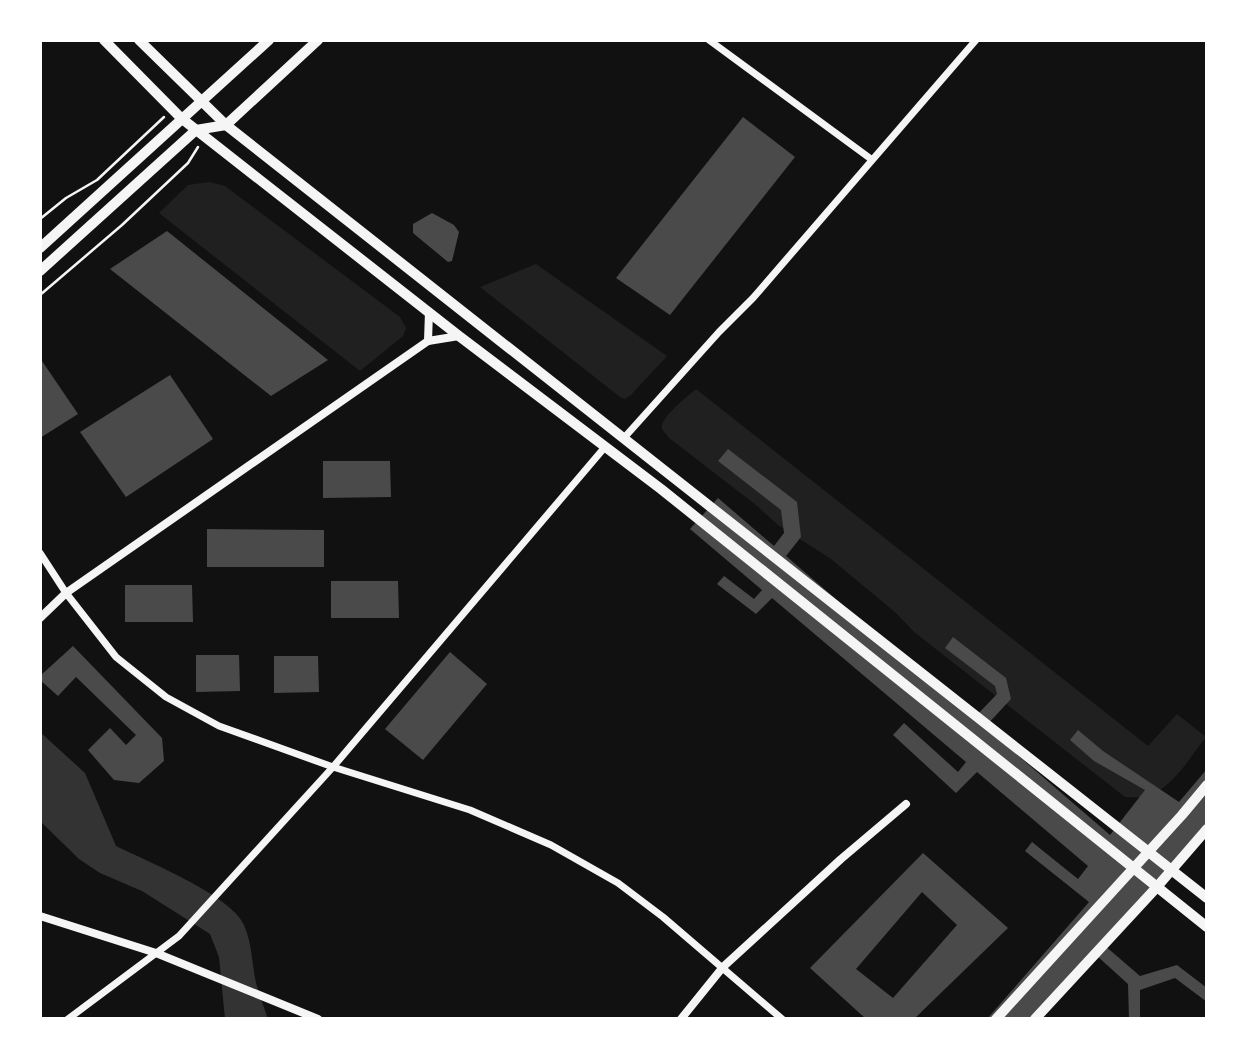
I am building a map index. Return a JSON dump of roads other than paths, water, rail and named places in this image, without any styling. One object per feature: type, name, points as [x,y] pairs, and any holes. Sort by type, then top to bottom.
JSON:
[{"type":"main road","points":[[104,40],[181,118],[459,336],[671,497],[1207,927]]},
{"type":"main road","points":[[139,40],[226,125],[1207,898]]},
{"type":"main road","points":[[40,247],[155,146],[181,118],[269,40]]},
{"type":"main road","points":[[40,271],[200,133],[226,125],[318,40]]},
{"type":"main road","points":[[996,1019],[1207,785]]},
{"type":"main road","points":[[1035,1019],[1173,870],[1207,829]]},
{"type":"street","points":[[709,40],[872,159]]},
{"type":"street","points":[[623,439],[753,298],[976,40]]},
{"type":"street","points":[[428,341],[429,312]]},
{"type":"street","points":[[40,618],[66,593],[428,341],[459,336]]},
{"type":"street","points":[[68,1019],[179,936],[333,767],[605,447]]},
{"type":"street","points":[[40,553],[66,593],[116,657],[166,696],[219,726],[333,767],[470,810],[551,845],[618,883],[663,916],[782,1019]]},
{"type":"street","points":[[681,1019],[723,967],[841,859],[906,804]]},
{"type":"street","points":[[40,916],[156,953],[318,1019]]}]
